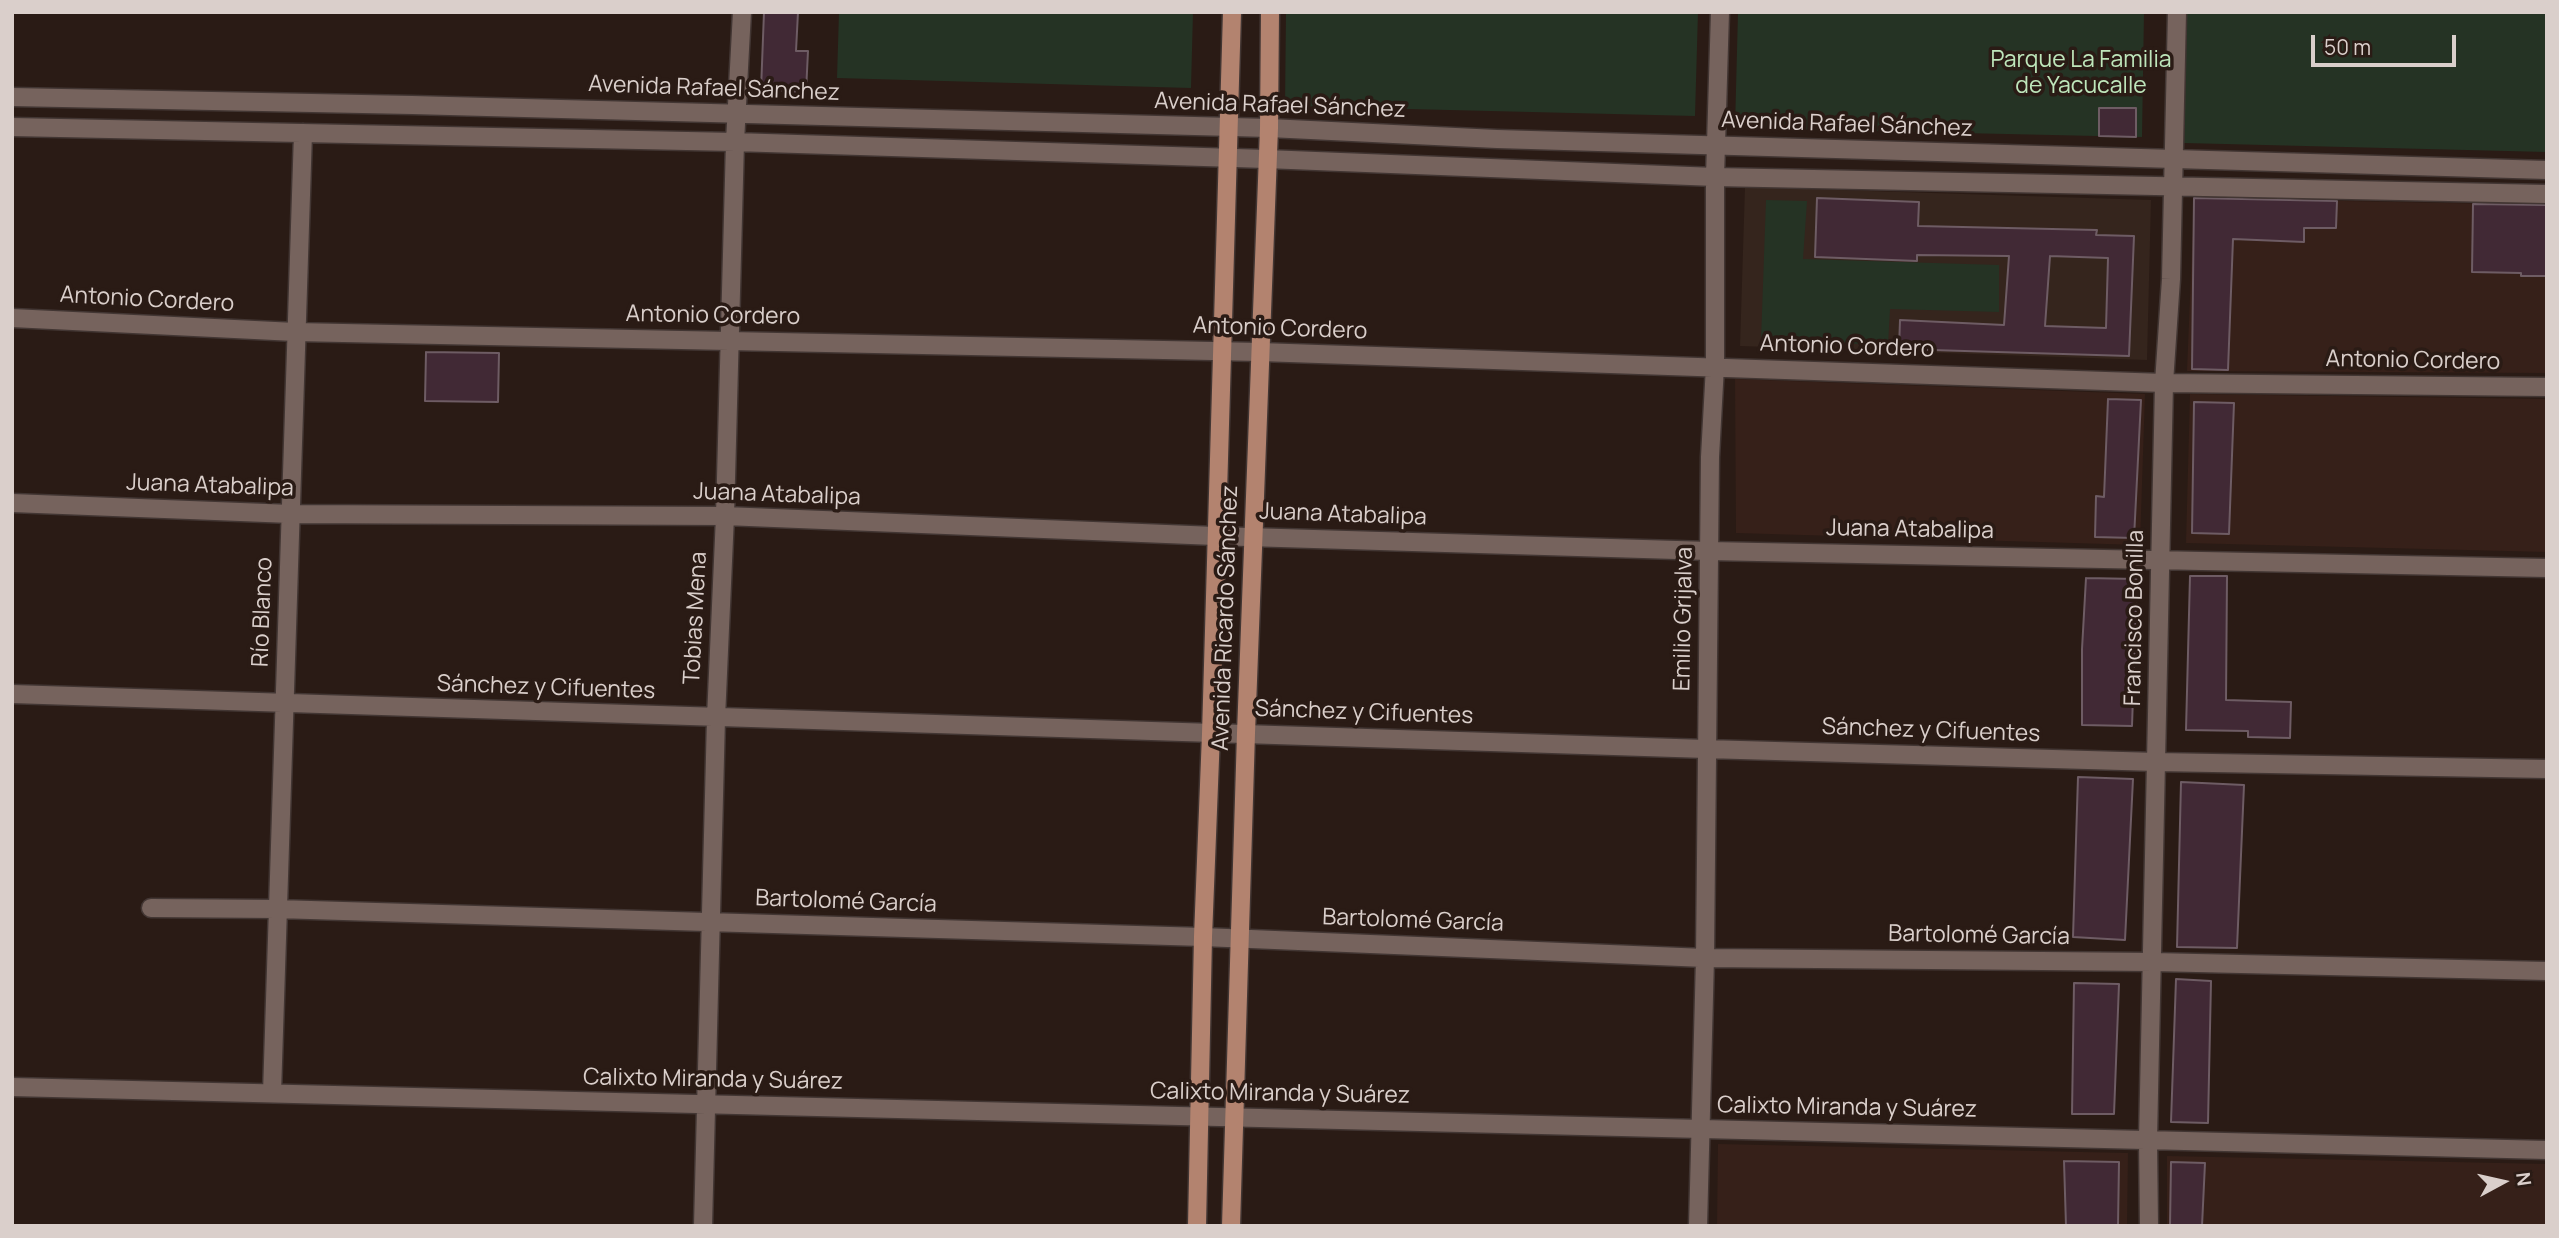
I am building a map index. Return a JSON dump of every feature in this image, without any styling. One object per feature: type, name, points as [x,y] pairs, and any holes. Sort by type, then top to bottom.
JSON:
[{"type":"main road","name":"Avenida Ricardo Sánchez","points":[[1197,1226],[1203,937],[1232,12]]},
{"type":"main road","name":"Avenida Ricardo Sánchez","points":[[1231,1226],[1269,128],[1270,12]]},
{"type":"street","name":"Tobias Mena","points":[[703,1226],[716,718],[731,341],[735,142],[742,12]]},
{"type":"street","name":"Emilio Grijalva","points":[[1698,1226],[1705,958],[1710,457],[1715,366],[1715,177],[1720,12]]},
{"type":"street","name":"Francisco Bonilla","points":[[2149,1226],[2148,1140],[2164,383],[2174,186],[2177,12]]},
{"type":"street","name":"Avenida Rafael Sánchez","points":[[12,97],[1269,128],[1497,139],[2547,170]]},
{"type":"street","points":[[409,137],[412,105]]},
{"type":"street","points":[[12,127],[735,142],[1715,177],[2547,194]]},
{"type":"street","name":"Río Blanco","points":[[272,1093],[303,133]]},
{"type":"street","name":"Antonio Cordero","points":[[12,318],[295,332],[1260,352],[2164,383],[2547,387]]},
{"type":"street","name":"Juana Atabalipa","points":[[12,503],[291,514],[725,516],[1215,536],[1709,551],[2161,558],[2547,568]]},
{"type":"street","name":"Sánchez y Cifuentes","points":[[12,694],[1706,749],[2157,762],[2547,769]]},
{"type":"street","name":"Bartolomé García","points":[[151,908],[277,909],[1203,937],[1705,958],[2153,962],[2547,971]]},
{"type":"street","name":"Calixto Miranda y Suárez","points":[[12,1087],[2547,1150]]},
{"type":"shaded area","points":[[1745,187],[2151,200],[2147,360],[1740,346]]},
{"type":"shaded area","points":[[2194,198],[2547,205],[2547,373],[2187,371]]},
{"type":"shaded area","points":[[1735,379],[2145,394],[2140,545],[1736,533]]},
{"type":"shaded area","points":[[2190,394],[2547,399],[2547,552],[2186,543]]},
{"type":"shaded area","points":[[1718,1144],[2128,1153],[2127,1226],[1717,1226]]},
{"type":"shaded area","points":[[2167,1156],[2547,1164],[2547,1226],[2167,1226]]},
{"type":"green space","points":[[839,12],[1193,12],[1191,88],[837,78]]},
{"type":"green space","points":[[1286,12],[1698,12],[1695,116],[1285,106]]},
{"type":"green space","name":"Parque La Familia de Yacucalle","points":[[1738,12],[2144,12],[2142,137],[1735,128]]},
{"type":"green space","name":"Parque La Familia de Yacucalle","points":[[2187,12],[2547,12],[2547,152],[2184,143]]},
{"type":"green space","points":[[1766,200],[1807,201],[1803,259],[1999,265],[1999,312],[1890,309],[1888,345],[1761,340]]},
{"type":"building","points":[[764,12],[798,12],[796,51],[808,51],[806,92],[761,90]]},
{"type":"building","points":[[2099,108],[2136,108],[2136,137],[2099,136]]},
{"type":"building","points":[[1817,198],[1919,202],[1918,226],[2097,230],[2096,235],[2134,236],[2129,356],[1899,349],[1900,320],[2004,325],[2009,256],[1917,255],[1917,261],[1815,257]],"holes":[[[2050,256],[2108,258],[2106,328],[2045,326]]]},
{"type":"building","points":[[2194,198],[2337,201],[2336,228],[2304,228],[2304,242],[2233,239],[2228,370],[2192,369]]},
{"type":"building","points":[[2473,204],[2547,205],[2547,276],[2472,272]]},
{"type":"building","points":[[426,352],[499,353],[498,402],[425,401]]},
{"type":"building","points":[[2108,399],[2141,400],[2134,538],[2095,537],[2096,496],[2104,497]]},
{"type":"building","points":[[2194,402],[2234,403],[2229,534],[2192,533]]},
{"type":"building","points":[[2190,576],[2227,576],[2226,700],[2291,702],[2290,738],[2248,737],[2248,731],[2186,730]]},
{"type":"building","points":[[2086,578],[2137,579],[2132,726],[2082,725]]},
{"type":"building","points":[[2078,777],[2133,779],[2125,940],[2073,937]]},
{"type":"building","points":[[2181,782],[2244,785],[2237,948],[2177,947]]},
{"type":"building","points":[[2176,979],[2211,981],[2208,1123],[2171,1122]]},
{"type":"building","points":[[2074,983],[2119,984],[2114,1114],[2072,1114]]},
{"type":"building","points":[[2064,1161],[2119,1162],[2118,1226],[2066,1226]]},
{"type":"building","points":[[2171,1162],[2205,1163],[2202,1226],[2170,1226]]}]
